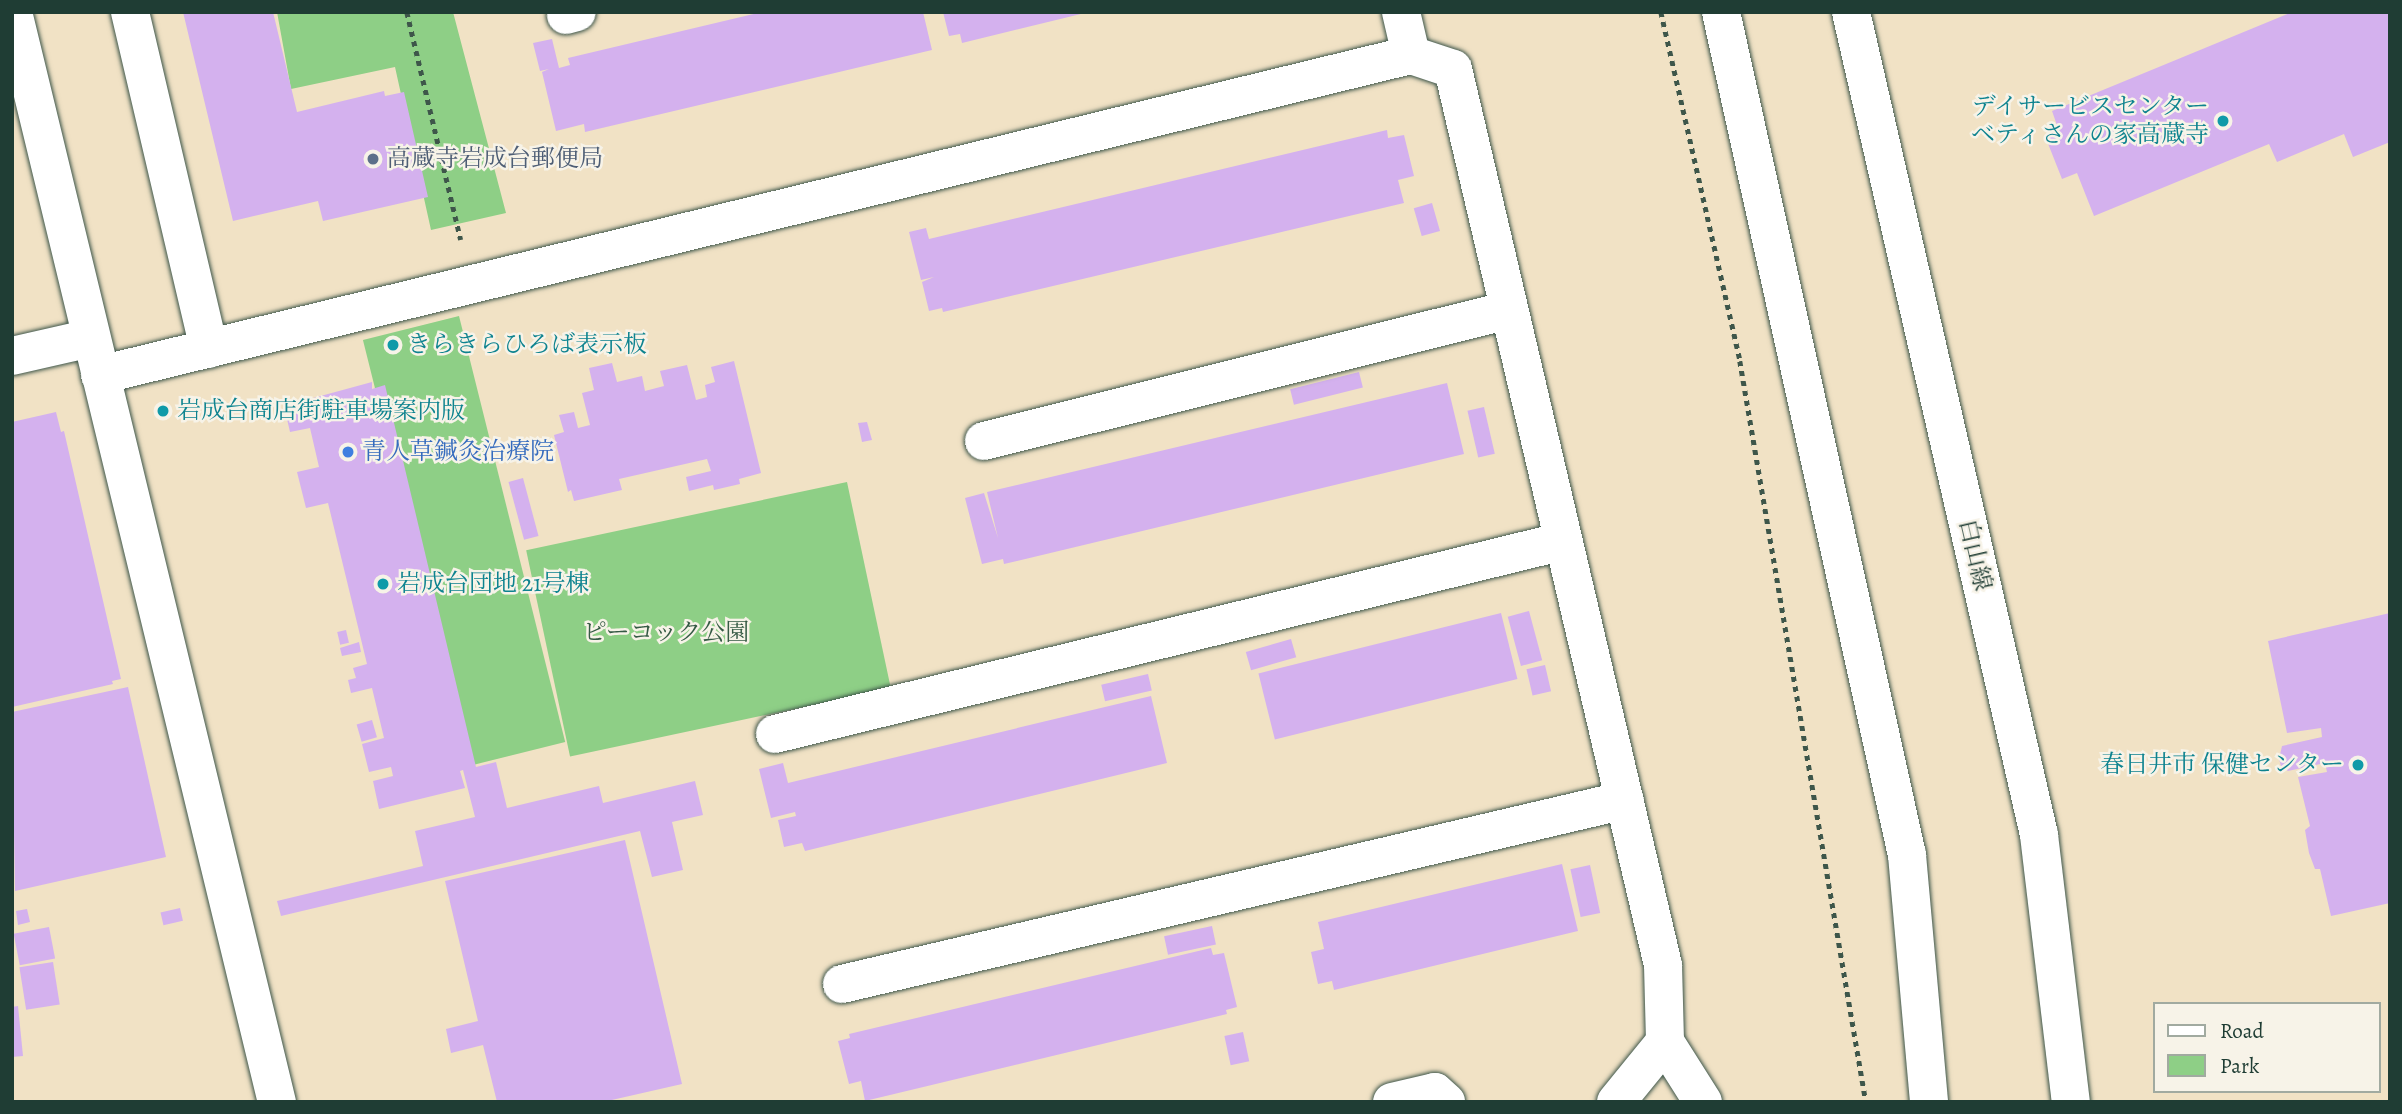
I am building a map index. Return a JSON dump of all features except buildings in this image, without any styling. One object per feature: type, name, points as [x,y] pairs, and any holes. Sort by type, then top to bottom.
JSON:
[{"type":"street","points":[[13,12],[277,1102]]},
{"type":"street","points":[[130,12],[209,349]]},
{"type":"street","points":[[1401,12],[1411,55]]},
{"type":"street","points":[[1721,12],[1907,855],[1928,1102]]},
{"type":"street","name":"白山線","points":[[1851,12],[2039,835],[2071,1102]]},
{"type":"street","points":[[100,375],[1411,55],[1453,69],[1663,965],[1665,1042],[1703,1102]]},
{"type":"street","points":[[984,441],[1509,310]]},
{"type":"street","points":[[12,356],[91,338]]},
{"type":"street","points":[[775,734],[1564,541]]},
{"type":"street","points":[[842,984],[1625,800]]},
{"type":"street","points":[[1616,1102],[1665,1042]]},
{"type":"street","points":[[1392,1102],[1435,1092],[1446,1102]]},
{"type":"path","points":[[407,12],[464,254]]},
{"type":"path","points":[[1661,12],[1740,361],[1866,1102]]},
{"type":"green space","points":[[277,12],[453,12],[506,213],[431,230],[395,67],[291,89]]},
{"type":"green space","points":[[459,316],[565,742],[469,766],[363,340]]},
{"type":"green space","name":"ピーコック公園","points":[[847,482],[891,688],[570,757],[526,550]]},
{"type":"place","name":"デイサービスセンター ベティさんの家高蔵寺","points":[[2223,121]]},
{"type":"place","name":"高蔵寺岩成台郵便局","points":[[373,159]]},
{"type":"place","name":"きらきらひろば表示板","points":[[393,345]]},
{"type":"place","name":"岩成台商店街駐車場案内版","points":[[163,411]]},
{"type":"place","name":"青人草鍼灸治療院","points":[[348,452]]},
{"type":"place","name":"岩成台団地 21号棟","points":[[383,584]]},
{"type":"place","name":"春日井市 保健センター","points":[[2358,765]]}]
